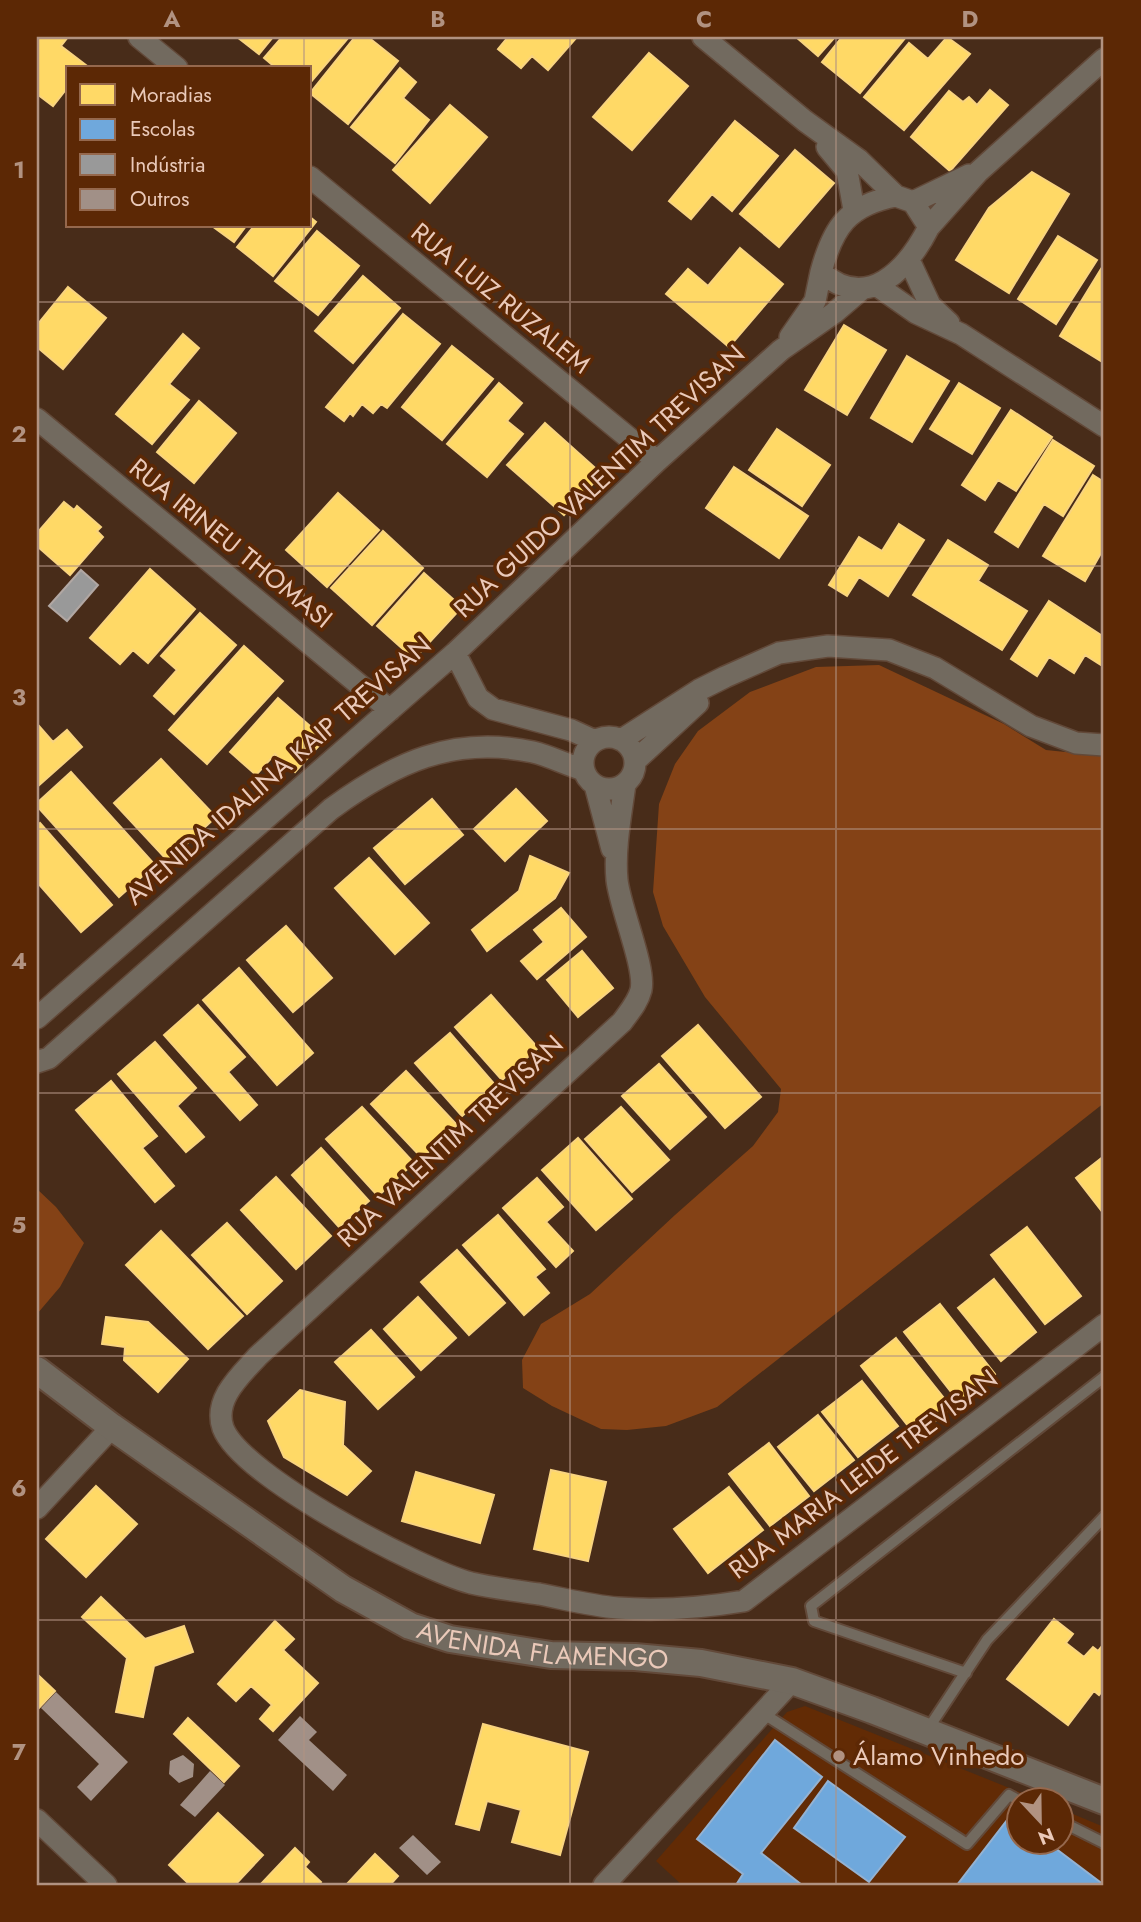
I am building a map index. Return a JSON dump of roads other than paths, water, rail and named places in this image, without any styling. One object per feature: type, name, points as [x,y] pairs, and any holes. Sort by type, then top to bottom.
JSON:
[{"type":"street","points":[[139,37],[175,66]]},
{"type":"street","points":[[703,37],[805,121],[859,160],[904,199],[929,227]]},
{"type":"street","points":[[978,172],[904,199],[877,199],[854,210],[836,230],[828,245],[821,272],[832,282],[847,289],[869,287],[891,276],[909,260],[929,227],[978,172],[1104,59]]},
{"type":"street","points":[[805,121],[847,171],[854,210]]},
{"type":"street","name":"RUA LUIZ RUZALEM","points":[[312,179],[657,461]]},
{"type":"street","points":[[909,260],[930,305],[961,334]]},
{"type":"street","name":"RUA GUIDO VALENTIM TREVISAN","points":[[781,350],[815,301],[821,272]]},
{"type":"street","points":[[869,287],[961,334],[1104,426]]},
{"type":"street","name":"RUA GUIDO VALENTIM TREVISAN","points":[[455,653],[657,461],[781,350],[869,287]]},
{"type":"street","name":"RUA IRINEU THOMASI","points":[[37,419],[390,709]]},
{"type":"street","points":[[621,740],[699,690],[725,677],[779,653],[828,646],[889,650],[935,668],[1031,726],[1076,743],[1104,745]]},
{"type":"street","name":"AVENIDA IDALINA KAIP TREVISAN","points":[[37,1018],[455,653],[478,698],[493,709],[571,730],[595,741]]},
{"type":"street","points":[[635,761],[725,677]]},
{"type":"street","points":[[37,1062],[49,1058],[331,809],[368,782],[412,760],[491,746],[534,753],[613,789],[625,784],[633,774],[635,761],[631,749],[621,740],[605,737],[595,741],[587,749],[583,760],[590,778]]},
{"type":"street","name":"RUA VALENTIM TREVISAN","points":[[223,1427],[222,1407],[230,1385],[258,1356],[622,1022],[637,1002],[642,987],[640,970],[620,897],[616,868],[590,778]]},
{"type":"street","name":"RUA VALENTIM TREVISAN","points":[[616,868],[625,784]]},
{"type":"street","name":"RUA MARIA LEIDE TREVISAN","points":[[223,1427],[236,1449],[275,1481],[340,1521],[406,1556],[470,1583],[616,1608],[701,1609],[744,1601],[1104,1325]]},
{"type":"street","name":"AVENIDA FLAMENGO","points":[[37,1370],[112,1427],[343,1589],[410,1626],[450,1639],[551,1655],[635,1657],[701,1663],[792,1681],[1104,1801]]},
{"type":"street","points":[[37,1508],[112,1427]]},
{"type":"street","points":[[604,1885],[792,1681]]},
{"type":"street","points":[[37,1820],[106,1885]]},
{"type":"lane","points":[[966,1673],[814,1621],[811,1606],[1104,1377]]},
{"type":"lane","points":[[926,1732],[987,1640],[1104,1517]]},
{"type":"lane","points":[[764,1714],[968,1844],[1004,1801]]},
{"type":"lane","points":[[1074,1828],[1104,1843]]},
{"type":"place","name":"Álamo Vinhedo","points":[[839,1756]]}]
